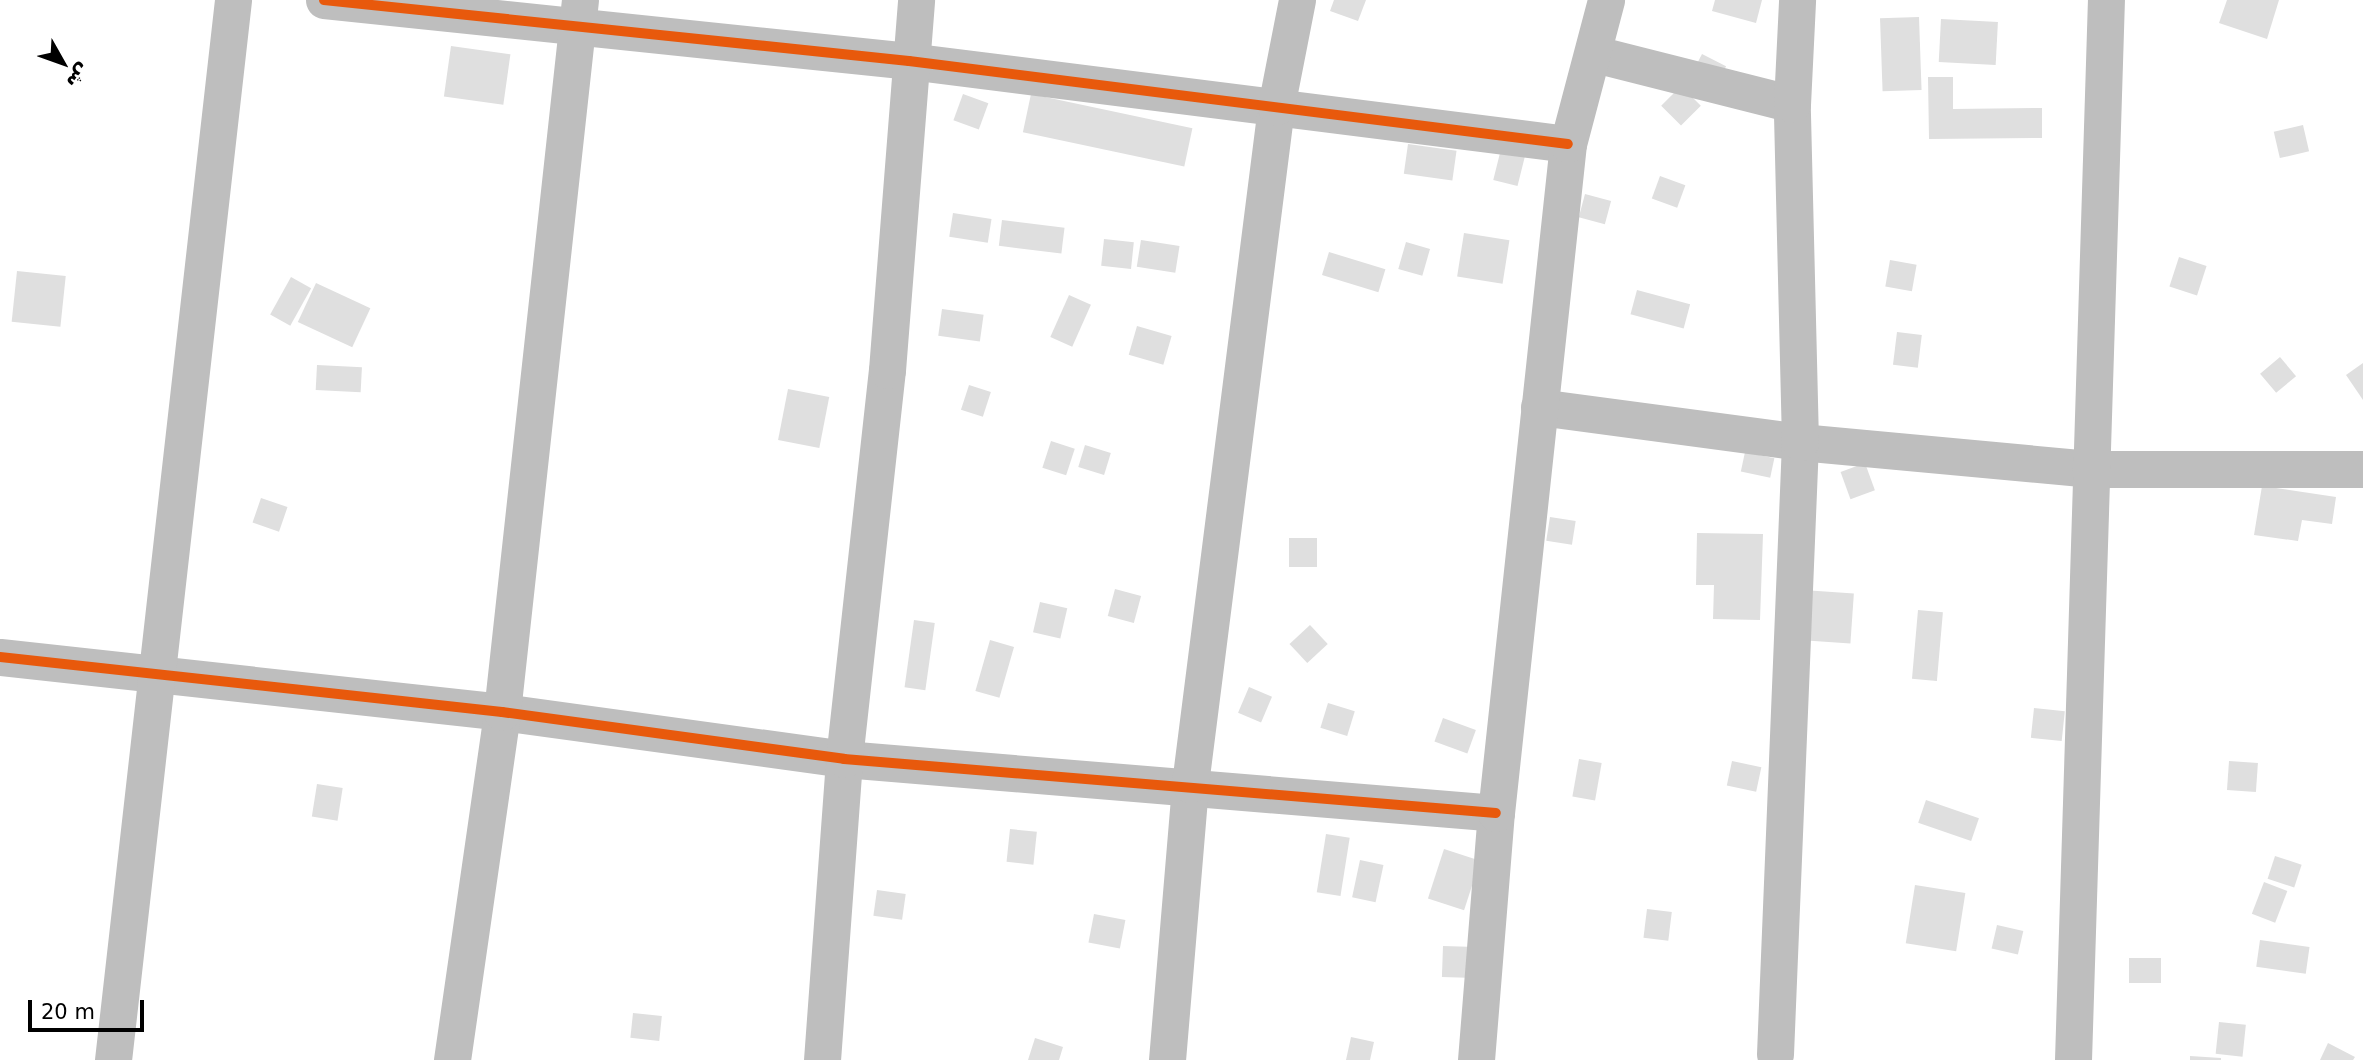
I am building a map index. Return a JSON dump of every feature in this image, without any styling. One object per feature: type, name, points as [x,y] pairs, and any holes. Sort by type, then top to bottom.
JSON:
[{"type":"street","points":[[113,1060],[159,674],[233,0]]},
{"type":"street","points":[[324,0],[579,14],[909,61],[1568,144]]},
{"type":"street","points":[[822,1060],[844,759],[887,370],[909,61],[916,0]]},
{"type":"street","points":[[1167,1060],[1189,784],[1276,107],[1297,0]]},
{"type":"street","points":[[1476,1060],[1496,813],[1568,144],[1595,54],[1606,0]]},
{"type":"street","points":[[1775,1054],[1800,442],[1792,104],[1797,0]]},
{"type":"street","points":[[2073,1060],[2106,0]]},
{"type":"street","points":[[452,1060],[502,712],[579,14]]},
{"type":"street","points":[[1595,54],[1792,104]]},
{"type":"street","points":[[1539,407],[1800,442],[2090,469],[2363,469]]},
{"type":"street","points":[[0,657],[502,712],[844,759],[1189,784],[1496,813]]},
{"type":"building","points":[[1334,0],[1366,0],[1358,21],[1330,11]]},
{"type":"building","points":[[1715,0],[1762,0],[1756,23],[1712,11]]},
{"type":"building","points":[[2227,0],[2279,0],[2267,39],[2219,23]]},
{"type":"building","points":[[1919,17],[1922,90],[1883,91],[1880,18]]},
{"type":"building","points":[[1941,19],[1998,22],[1996,65],[1939,62]]},
{"type":"building","points":[[451,46],[510,54],[503,105],[444,97]]},
{"type":"building","points":[[1702,54],[1726,66],[1715,89],[1691,76]]},
{"type":"building","points":[[1928,77],[1953,77],[1953,109],[2042,108],[2042,138],[1929,139]]},
{"type":"building","points":[[1681,86],[1701,106],[1681,126],[1661,106]]},
{"type":"building","points":[[963,94],[988,103],[979,130],[953,120]]},
{"type":"building","points":[[1031,94],[1192,128],[1184,166],[1023,132]]},
{"type":"building","points":[[2303,125],[2309,151],[2280,158],[2274,132]]},
{"type":"building","points":[[1408,144],[1457,151],[1452,181],[1404,174]]},
{"type":"building","points":[[1501,149],[1525,155],[1518,186],[1493,180]]},
{"type":"building","points":[[1660,176],[1685,185],[1677,208],[1652,199]]},
{"type":"building","points":[[1585,194],[1611,201],[1605,224],[1579,217]]},
{"type":"building","points":[[953,213],[992,219],[988,243],[949,237]]},
{"type":"building","points":[[1002,220],[1065,228],[1061,253],[999,246]]},
{"type":"building","points":[[1464,233],[1509,240],[1503,284],[1457,276]]},
{"type":"building","points":[[1104,239],[1134,242],[1131,269],[1101,266]]},
{"type":"building","points":[[1141,240],[1180,246],[1175,273],[1137,267]]},
{"type":"building","points":[[1406,242],[1430,249],[1422,276],[1398,269]]},
{"type":"building","points":[[1329,252],[1385,269],[1378,292],[1322,275]]},
{"type":"building","points":[[2179,257],[2207,266],[2197,295],[2169,286]]},
{"type":"building","points":[[1890,260],[1917,265],[1912,291],[1885,287]]},
{"type":"building","points":[[17,271],[66,276],[60,327],[12,322]]},
{"type":"building","points":[[291,277],[311,288],[290,326],[270,315]]},
{"type":"building","points":[[316,283],[370,308],[352,347],[298,322]]},
{"type":"building","points":[[1637,290],[1690,304],[1684,328],[1631,314]]},
{"type":"building","points":[[1069,295],[1091,305],[1072,347],[1050,337]]},
{"type":"building","points":[[942,309],[984,315],[980,342],[938,336]]},
{"type":"building","points":[[1137,326],[1172,336],[1163,365],[1129,355]]},
{"type":"building","points":[[1897,332],[1922,335],[1918,368],[1893,365]]},
{"type":"building","points":[[2280,357],[2296,376],[2276,393],[2260,374]]},
{"type":"building","points":[[2363,363],[2363,400],[2346,375]]},
{"type":"building","points":[[317,365],[362,367],[361,392],[316,390]]},
{"type":"building","points":[[969,385],[991,392],[983,417],[961,410]]},
{"type":"building","points":[[788,389],[829,397],[819,448],[778,440]]},
{"type":"building","points":[[1051,441],[1075,449],[1066,475],[1042,468]]},
{"type":"building","points":[[1085,445],[1111,453],[1104,475],[1078,467]]},
{"type":"building","points":[[1745,452],[1774,458],[1770,478],[1741,472]]},
{"type":"building","points":[[1865,463],[1875,490],[1850,499],[1841,472]]},
{"type":"building","points":[[2262,486],[2336,497],[2332,524],[2302,520],[2298,541],[2254,535]]},
{"type":"building","points":[[261,498],[287,507],[279,532],[253,523]]},
{"type":"building","points":[[1550,517],[1576,521],[1572,545],[1546,541]]},
{"type":"building","points":[[1697,533],[1763,534],[1760,620],[1713,619],[1714,585],[1696,585]]},
{"type":"building","points":[[1289,538],[1317,538],[1317,567],[1289,567]]},
{"type":"building","points":[[1115,589],[1141,596],[1134,623],[1108,616]]},
{"type":"building","points":[[1803,590],[1854,594],[1850,643],[1800,640]]},
{"type":"building","points":[[1040,602],[1067,608],[1060,639],[1033,632]]},
{"type":"building","points":[[1918,610],[1943,612],[1937,681],[1912,679]]},
{"type":"building","points":[[914,620],[935,623],[925,690],[905,687]]},
{"type":"building","points":[[1310,625],[1328,644],[1307,663],[1290,644]]},
{"type":"building","points":[[990,640],[1014,647],[999,698],[975,691]]},
{"type":"building","points":[[1249,687],[1272,697],[1261,723],[1238,713]]},
{"type":"building","points":[[1328,703],[1355,711],[1347,736],[1320,728]]},
{"type":"building","points":[[2034,708],[2065,711],[2062,741],[2031,738]]},
{"type":"building","points":[[1443,718],[1476,730],[1467,753],[1434,741]]},
{"type":"building","points":[[1579,759],[1602,763],[1595,800],[1572,796]]},
{"type":"building","points":[[1732,761],[1761,767],[1756,792],[1727,785]]},
{"type":"building","points":[[2229,761],[2258,763],[2256,792],[2227,790]]},
{"type":"building","points":[[317,784],[343,788],[338,821],[312,817]]},
{"type":"building","points":[[1926,800],[1979,818],[1971,841],[1918,823]]},
{"type":"building","points":[[1010,829],[1037,832],[1033,865],[1007,862]]},
{"type":"building","points":[[1326,834],[1350,838],[1340,896],[1317,892]]},
{"type":"building","points":[[1444,849],[1480,861],[1464,910],[1428,898]]},
{"type":"building","points":[[2275,856],[2302,865],[2294,887],[2268,879]]},
{"type":"building","points":[[1360,860],[1383,865],[1376,902],[1352,897]]},
{"type":"building","points":[[2264,882],[2287,891],[2275,923],[2252,914]]},
{"type":"building","points":[[1915,885],[1965,893],[1956,951],[1906,943]]},
{"type":"building","points":[[877,890],[906,894],[902,920],[873,916]]},
{"type":"building","points":[[1647,909],[1672,912],[1668,941],[1643,938]]},
{"type":"building","points":[[1094,914],[1125,920],[1120,949],[1088,942]]},
{"type":"building","points":[[1997,925],[2023,931],[2018,954],[1992,948]]},
{"type":"building","points":[[2260,940],[2310,947],[2306,974],[2256,967]]},
{"type":"building","points":[[1443,946],[1468,947],[1467,978],[1442,977]]},
{"type":"building","points":[[2129,958],[2161,958],[2161,983],[2129,983]]},
{"type":"building","points":[[633,1013],[662,1016],[659,1041],[630,1038]]},
{"type":"building","points":[[2219,1022],[2246,1025],[2243,1057],[2216,1054]]},
{"type":"building","points":[[1351,1037],[1374,1042],[1370,1060],[1346,1060]]},
{"type":"building","points":[[1035,1038],[1063,1047],[1059,1060],[1028,1060]]},
{"type":"building","points":[[2328,1043],[2355,1057],[2353,1060],[2320,1060]]},
{"type":"building","points":[[2190,1056],[2221,1058],[2221,1060],[2190,1060]]},
{"type":"cycle path","points":[[324,0],[909,61],[1568,144]]},
{"type":"cycle path","points":[[0,657],[502,712],[844,759],[1496,813]]}]
